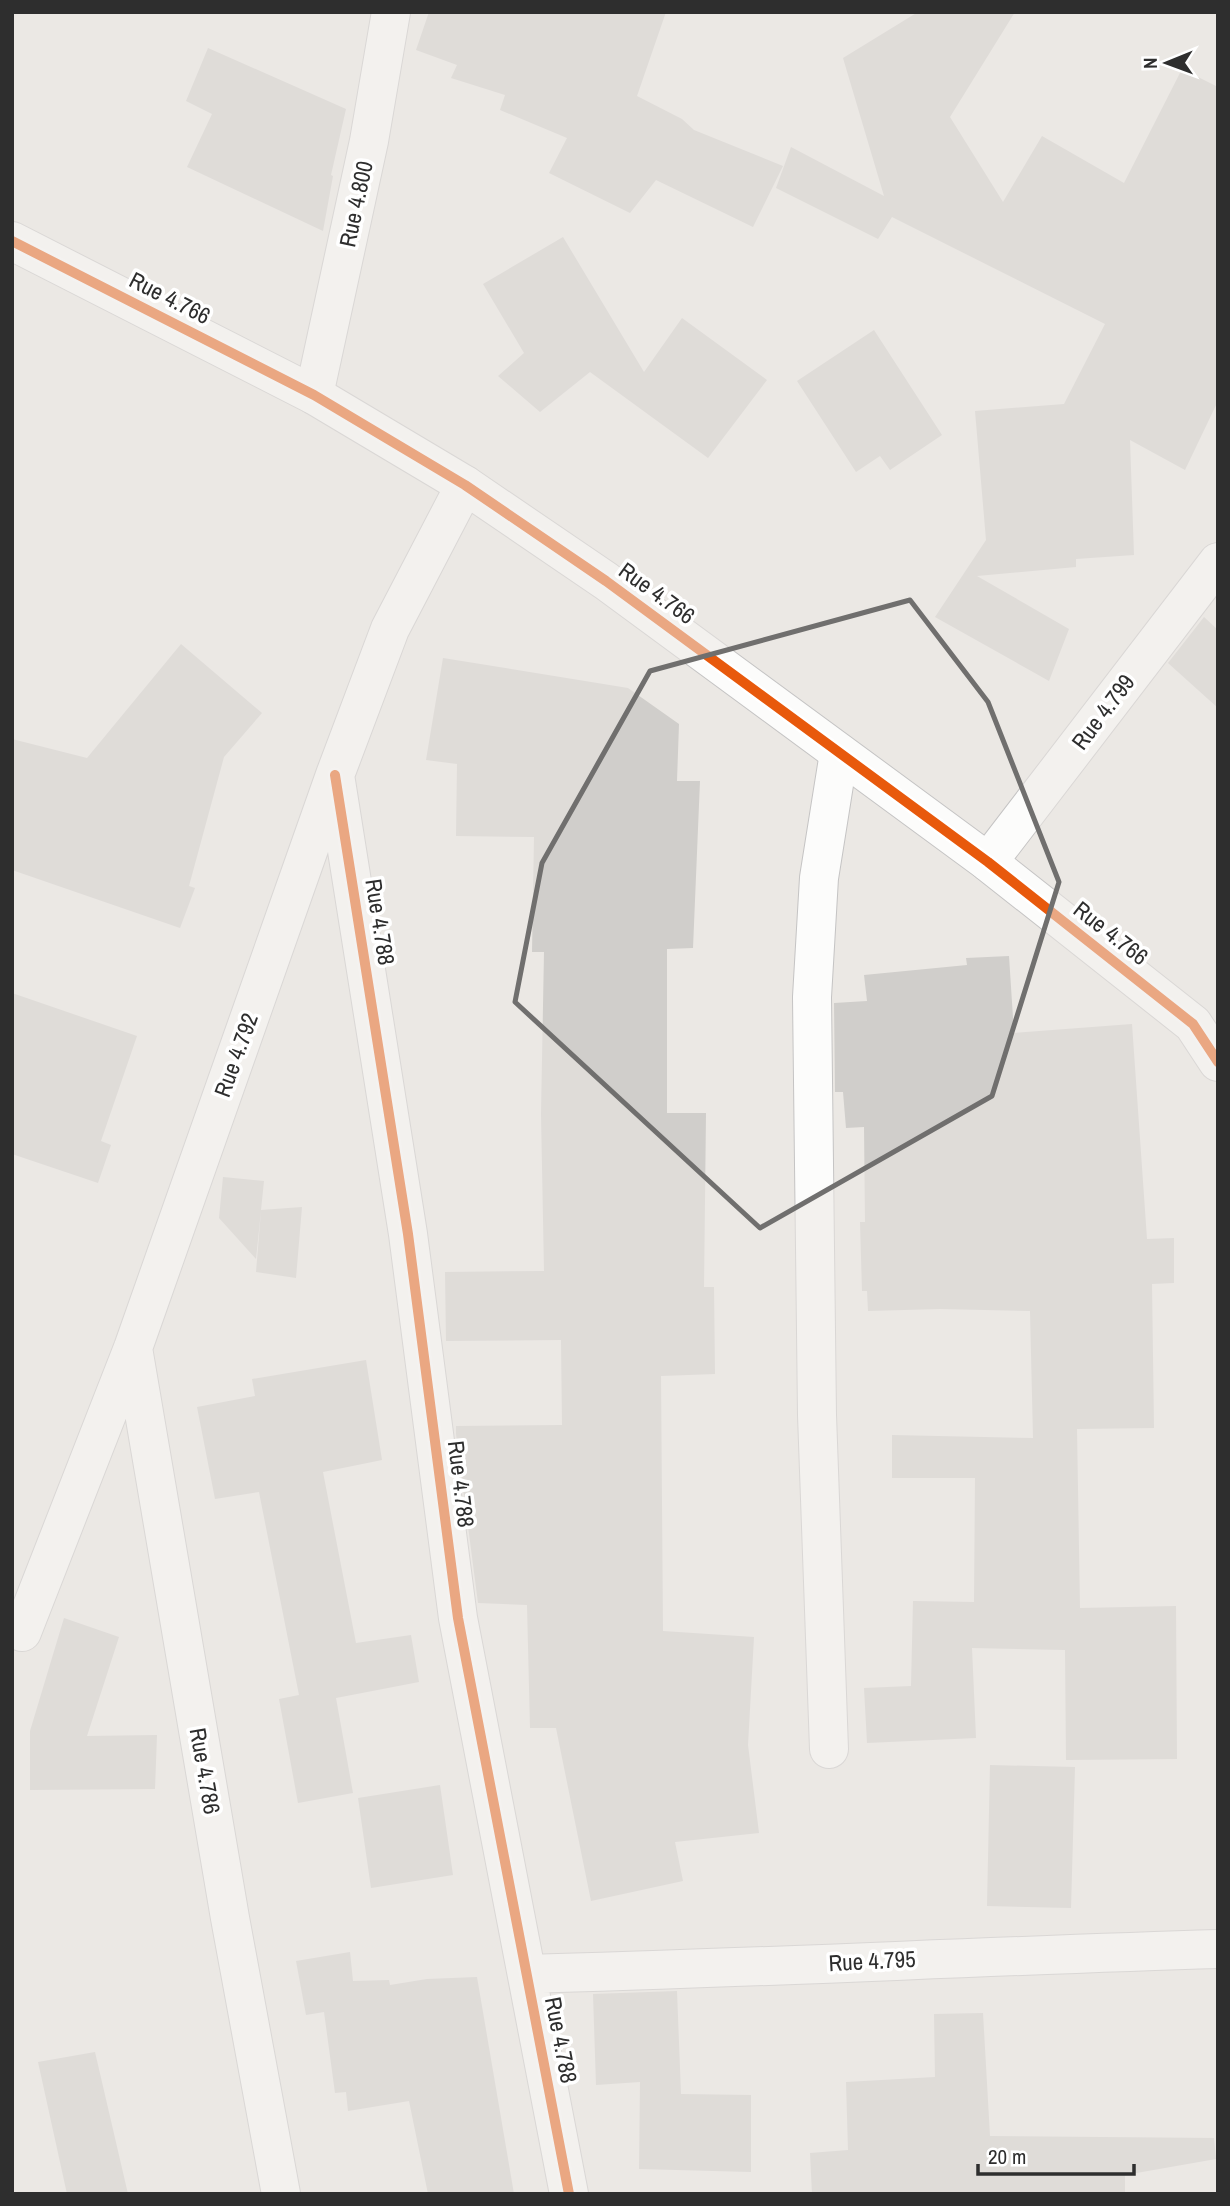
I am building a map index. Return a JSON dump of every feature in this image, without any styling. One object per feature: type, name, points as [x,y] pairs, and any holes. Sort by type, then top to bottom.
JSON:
[{"type":"street","name":"Rue 4.800","points":[[314,395],[369,141],[391,12]]},
{"type":"street","name":"Rue 4.766","points":[[12,241],[314,395],[466,485],[606,581],[988,862],[1193,1024],[1218,1062]]},
{"type":"street","name":"Rue 4.792","points":[[22,1632],[133,1348],[335,775],[390,629],[466,485]]},
{"type":"street","name":"Rue 4.799","points":[[988,862],[1218,562]]},
{"type":"street","points":[[828,1749],[817,1415],[812,997],[819,878],[839,753]]},
{"type":"street","name":"Rue 4.788","points":[[335,775],[408,1234],[458,1618],[569,2194]]},
{"type":"street","name":"Rue 4.786","points":[[133,1348],[230,1918],[282,2194]]},
{"type":"street","name":"Rue 4.795","points":[[527,1974],[733,1968],[961,1956],[1218,1949]]},
{"type":"highlighted area","points":[[910,600],[988,702],[1059,882],[992,1096],[760,1228],[515,1002],[542,863],[650,671]]},
{"type":"building","points":[[429,12],[666,12],[637,96],[682,119],[694,130],[783,166],[753,227],[656,180],[630,213],[549,173],[567,138],[500,110],[505,95],[451,78],[457,65],[416,50]]},
{"type":"building","points":[[918,12],[1015,12],[950,117],[1003,202],[1042,136],[1124,183],[1182,69],[1218,87],[1218,401],[1185,470],[1130,440],[1134,555],[1076,559],[1076,567],[977,576],[1069,629],[1049,681],[935,617],[986,540],[975,411],[1064,404],[1105,324],[892,217],[878,239],[776,188],[791,147],[884,196],[843,58]]},
{"type":"building","points":[[208,48],[346,109],[331,175],[333,176],[323,231],[187,167],[212,114],[186,101]]},
{"type":"building","points":[[563,237],[644,372],[682,318],[767,380],[708,458],[590,372],[540,412],[498,376],[524,353],[483,284]]},
{"type":"building","points":[[874,330],[942,435],[890,470],[880,456],[856,472],[797,381]]},
{"type":"building","points":[[1204,617],[1218,630],[1218,708],[1168,663]]},
{"type":"building","points":[[181,644],[262,713],[224,757],[189,886],[195,888],[180,928],[12,870],[12,739],[87,758]]},
{"type":"building","points":[[443,658],[628,688],[679,724],[677,781],[700,781],[693,948],[667,949],[667,1113],[706,1113],[704,1287],[714,1287],[715,1374],[661,1376],[663,1631],[754,1637],[748,1745],[759,1833],[675,1842],[683,1881],[591,1901],[556,1728],[530,1728],[527,1605],[478,1603],[456,1434],[456,1426],[562,1425],[561,1340],[446,1341],[445,1272],[544,1271],[541,1114],[544,952],[532,952],[534,837],[456,836],[457,764],[426,760]]},
{"type":"building","points":[[1009,956],[1014,1033],[1132,1024],[1147,1239],[1174,1238],[1174,1283],[1152,1284],[1154,1428],[1077,1429],[1080,1608],[1176,1606],[1177,1759],[1066,1760],[1065,1650],[972,1648],[976,1738],[867,1743],[864,1688],[911,1686],[913,1601],[974,1602],[975,1478],[892,1478],[892,1435],[1033,1438],[1030,1311],[868,1311],[867,1291],[862,1291],[860,1222],[865,1222],[864,1127],[846,1128],[843,1092],[835,1092],[834,1003],[867,1001],[864,975],[967,965],[966,958]]},
{"type":"building","points":[[12,993],[137,1036],[101,1141],[111,1145],[98,1183],[12,1154]]},
{"type":"building","points":[[223,1177],[264,1181],[261,1210],[302,1207],[296,1278],[256,1272],[261,1211],[256,1259],[219,1218]]},
{"type":"building","points":[[366,1360],[382,1460],[323,1472],[356,1643],[411,1635],[419,1682],[336,1698],[353,1793],[298,1803],[279,1699],[299,1695],[259,1492],[215,1499],[197,1407],[255,1396],[252,1379]]},
{"type":"building","points":[[64,1618],[119,1637],[87,1736],[157,1735],[155,1789],[30,1790],[30,1731]]},
{"type":"building","points":[[990,1765],[1075,1767],[1071,1908],[987,1906]]},
{"type":"building","points":[[440,1785],[453,1875],[371,1888],[358,1798]]},
{"type":"building","points":[[350,1952],[353,1981],[389,1980],[390,1985],[427,1979],[477,1977],[514,2194],[428,2194],[409,2101],[348,2111],[346,2092],[335,2093],[324,2012],[306,2015],[296,1961]]},
{"type":"building","points":[[677,1991],[681,2094],[751,2095],[751,2172],[639,2169],[640,2082],[596,2085],[593,1994]]},
{"type":"building","points":[[983,2013],[990,2136],[1214,2138],[1216,2159],[1125,2175],[1125,2194],[812,2194],[810,2153],[848,2150],[846,2082],[935,2077],[934,2014]]},
{"type":"building","points":[[95,2052],[128,2194],[67,2194],[38,2062]]},
{"type":"cycle path","points":[[12,241],[314,395],[465,485],[606,581],[988,862],[1193,1024],[1218,1062]]},
{"type":"cycle path","points":[[335,775],[408,1234],[458,1618],[569,2194]]}]
